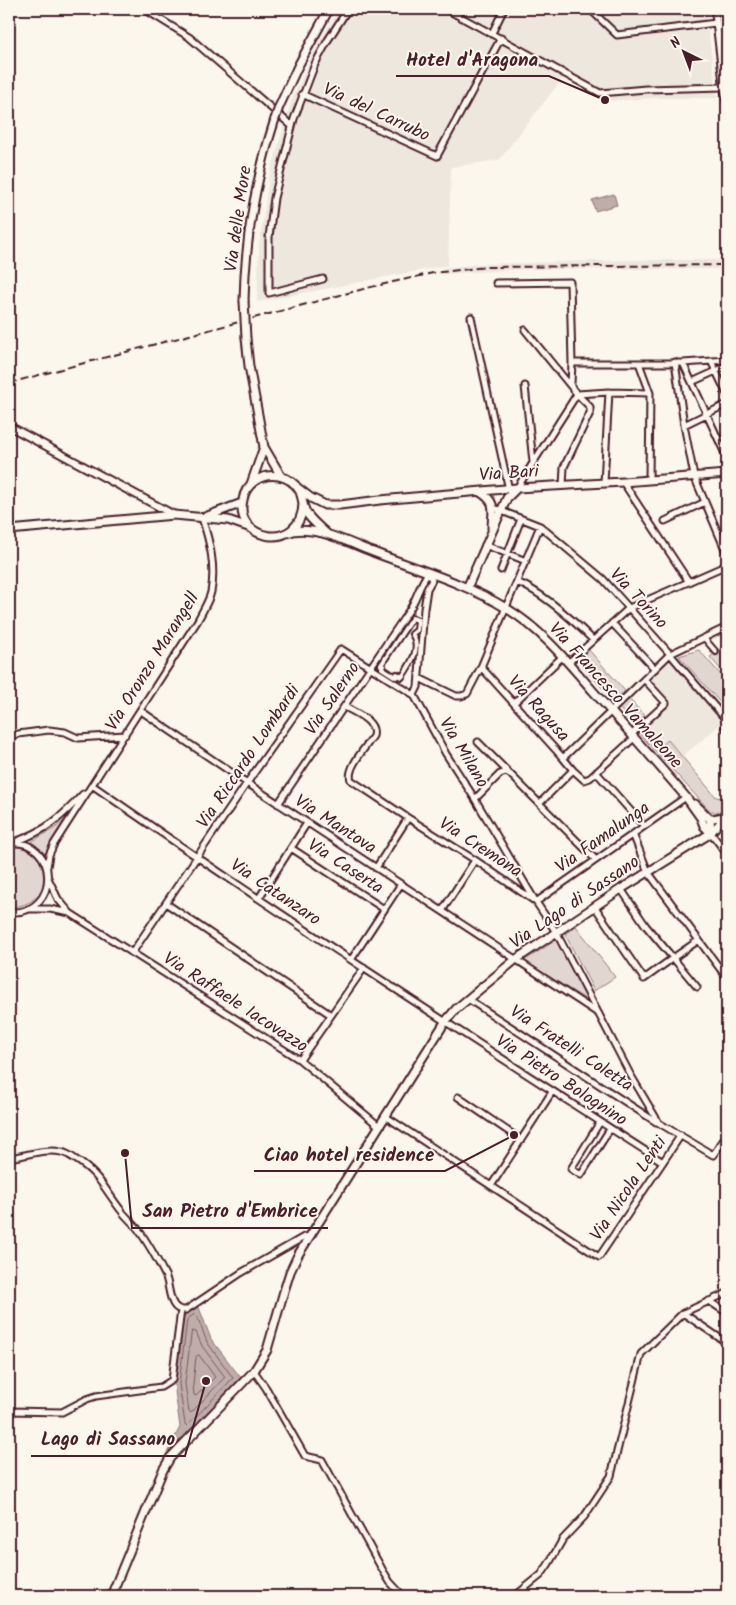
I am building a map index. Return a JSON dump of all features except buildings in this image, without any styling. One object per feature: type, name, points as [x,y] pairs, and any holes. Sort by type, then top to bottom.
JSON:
[{"type":"main road","name":"Via delle More","points":[[264,447],[250,374],[244,302],[246,260],[254,198],[267,143],[279,107],[298,66],[329,9]]},
{"type":"main road","points":[[264,447],[281,476]]},
{"type":"main road","points":[[264,447],[242,503],[245,521],[259,534],[278,536],[287,533],[294,527],[300,519],[303,504]]},
{"type":"main road","name":"Via Bari","points":[[298,488],[311,498],[325,505],[340,505],[501,490],[727,474]]},
{"type":"main road","points":[[251,484],[265,476],[281,476],[290,481],[298,488],[306,512],[328,535]]},
{"type":"main road","points":[[501,490],[504,502]]},
{"type":"main road","points":[[467,588],[492,529],[501,490]]},
{"type":"main road","points":[[498,509],[512,490]]},
{"type":"main road","points":[[480,492],[488,496],[498,509]]},
{"type":"main road","points":[[202,518],[242,503]]},
{"type":"main road","points":[[9,530],[174,515],[228,520],[251,528]]},
{"type":"main road","name":"Via Francesco Vamaleone","points":[[287,533],[304,529],[328,535],[467,588],[507,608],[531,626],[563,656],[686,796]]},
{"type":"main road","points":[[686,796],[710,819],[711,832]]},
{"type":"main road","points":[[686,796],[702,818],[704,826],[711,832]]},
{"type":"main road","name":"Via Lago di Sassano","points":[[111,1596],[163,1470],[170,1458],[254,1371],[268,1350],[290,1272],[298,1255],[445,1022],[456,1009],[516,960],[621,889],[711,832]]},
{"type":"street","points":[[144,9],[189,37],[292,126]]},
{"type":"street","points":[[323,279],[269,293],[270,227],[274,198],[302,94],[314,64],[348,9]]},
{"type":"street","points":[[446,9],[600,93],[646,89],[724,87]]},
{"type":"street","points":[[492,34],[504,9]]},
{"type":"street","points":[[715,9],[727,101]]},
{"type":"street","points":[[592,11],[616,35],[716,23]]},
{"type":"street","name":"Via del Carrubo","points":[[302,94],[437,156],[501,38]]},
{"type":"street","points":[[496,283],[570,282],[571,384]]},
{"type":"street","points":[[471,317],[512,490]]},
{"type":"street","points":[[525,330],[571,384],[577,394],[590,407],[564,467],[563,486]]},
{"type":"street","points":[[572,363],[727,360]]},
{"type":"street","points":[[711,361],[727,394]]},
{"type":"street","points":[[675,362],[694,476],[727,554]]},
{"type":"street","points":[[683,362],[727,458]]},
{"type":"street","points":[[640,363],[650,393],[649,480]]},
{"type":"street","points":[[692,382],[727,366]]},
{"type":"street","points":[[525,386],[533,462]]},
{"type":"street","points":[[577,394],[609,392],[650,393]]},
{"type":"street","points":[[604,483],[609,392]]},
{"type":"street","points":[[512,490],[533,462],[577,394]]},
{"type":"street","points":[[684,425],[727,404]]},
{"type":"street","points":[[9,426],[174,515]]},
{"type":"street","points":[[624,482],[689,582]]},
{"type":"street","points":[[504,502],[512,515]]},
{"type":"street","points":[[665,520],[705,502]]},
{"type":"street","name":"Via Torino","points":[[498,509],[540,526],[603,579],[670,654],[727,723]]},
{"type":"street","name":"Via Oronzo Marangell","points":[[92,785],[198,620],[211,594],[213,566],[207,533],[202,518]]},
{"type":"street","points":[[501,570],[521,519]]},
{"type":"street","points":[[418,678],[456,696],[467,694],[507,608],[540,526]]},
{"type":"street","points":[[485,546],[526,561]]},
{"type":"street","points":[[568,662],[629,608],[727,565]]},
{"type":"street","points":[[414,695],[418,687],[427,589],[432,580],[428,573]]},
{"type":"street","name":"Via Salerno","points":[[278,804],[410,609],[428,573]]},
{"type":"street","points":[[517,582],[525,585],[559,609],[593,640]]},
{"type":"street","points":[[410,609],[420,606],[424,609]]},
{"type":"street","points":[[412,618],[418,620],[417,630],[412,634],[416,639],[414,659],[402,677],[397,674],[396,677],[382,668],[383,666],[381,665],[412,618]]},
{"type":"street","points":[[612,623],[654,669]]},
{"type":"street","points":[[563,758],[670,654],[727,627]]},
{"type":"street","points":[[704,638],[716,652]]},
{"type":"street","name":"Via Riccardo Lombardi","points":[[132,954],[247,783],[341,649],[414,695]]},
{"type":"street","points":[[514,703],[563,656]]},
{"type":"street","name":"Via Ragusa","points":[[481,667],[573,770]]},
{"type":"street","points":[[540,803],[573,770],[584,780],[590,778],[666,703],[644,679]]},
{"type":"street","name":"Via Milano","points":[[414,695],[446,754],[556,932],[630,1074],[659,1123]]},
{"type":"street","name":"Via Cremona","points":[[345,707],[371,724],[375,732],[352,768],[349,776],[351,780],[536,902]]},
{"type":"street","name":"Via Mantova","points":[[140,711],[600,1016]]},
{"type":"street","points":[[727,723],[725,728],[727,730]]},
{"type":"street","points":[[9,737],[49,730],[65,732],[78,738],[125,735]]},
{"type":"street","points":[[478,742],[596,860]]},
{"type":"street","points":[[475,799],[500,774],[506,772],[510,774]]},
{"type":"street","points":[[596,772],[644,826]]},
{"type":"street","points":[[11,843],[34,835],[51,825],[67,812],[92,785]]},
{"type":"street","points":[[28,909],[36,904],[47,888],[49,855],[92,785]]},
{"type":"street","name":"Via Catanzaro","points":[[92,785],[197,858],[445,1022]]},
{"type":"street","name":"Via Famalunga","points":[[536,902],[686,796]]},
{"type":"street","points":[[710,819],[727,815]]},
{"type":"street","name":"Via Lago di Sassano","points":[[711,832],[727,815]]},
{"type":"street","points":[[376,868],[408,818]]},
{"type":"street","points":[[259,898],[307,823]]},
{"type":"street","points":[[711,832],[727,854]]},
{"type":"street","points":[[633,834],[648,872],[727,978]]},
{"type":"street","points":[[11,843],[24,844],[34,849],[42,857],[47,867]]},
{"type":"street","name":"Via Caserta","points":[[291,848],[384,908]]},
{"type":"street","points":[[442,911],[475,860]]},
{"type":"street","points":[[48,878],[58,899],[70,913]]},
{"type":"street","points":[[351,960],[401,884]]},
{"type":"street","points":[[621,889],[646,926],[697,987]]},
{"type":"street","points":[[167,904],[331,1015]]},
{"type":"street","points":[[594,907],[644,979],[699,940]]},
{"type":"street","points":[[9,912],[28,909],[50,909],[70,913]]},
{"type":"street","name":"Via Raffaele Iacovazzo","points":[[70,913],[300,1060],[379,1126]]},
{"type":"street","points":[[300,1060],[364,968]]},
{"type":"street","name":"Via Fratelli Coletta","points":[[468,999],[713,1156],[727,1135]]},
{"type":"street","name":"Via Pietro Bolognino","points":[[445,1022],[663,1162]]},
{"type":"street","points":[[385,1116],[491,1186],[552,1092]]},
{"type":"street","points":[[458,1097],[521,1140]]},
{"type":"street","points":[[600,1122],[571,1169],[581,1175],[610,1129]]},
{"type":"street","name":"Via Nicola Lenti","points":[[491,1186],[599,1257],[681,1136]]},
{"type":"street","points":[[9,1158],[51,1151],[64,1152],[92,1171],[138,1229],[156,1256],[167,1278],[172,1302],[176,1308],[181,1310],[186,1310],[241,1273],[304,1237],[311,1236]]},
{"type":"street","points":[[515,1596],[544,1570],[562,1539],[584,1517],[610,1476],[639,1358],[682,1314],[727,1293]]},
{"type":"street","points":[[709,1301],[727,1313]]},
{"type":"street","points":[[9,1411],[62,1412],[96,1396],[166,1386],[172,1380],[181,1310]]},
{"type":"street","points":[[682,1314],[727,1343]]},
{"type":"street","points":[[254,1371],[266,1388],[305,1456],[322,1460],[382,1569],[390,1582],[403,1596]]},
{"type":"shaded area","points":[[339,9],[705,9],[718,98],[657,98],[608,101],[563,78],[499,160],[451,167],[448,265],[257,302],[259,246],[269,177],[291,102],[313,53]]},
{"type":"shaded area","points":[[634,260],[727,260],[727,269],[530,269],[442,274],[442,268],[480,264]]},
{"type":"shaded area","points":[[727,643],[727,677],[710,657]]},
{"type":"shaded area","points":[[588,649],[625,691],[614,701],[576,659]]},
{"type":"shaded area","points":[[699,650],[727,682],[727,707],[725,708],[679,656]]},
{"type":"shaded area","points":[[670,660],[723,722],[682,757],[668,740],[663,745],[645,724],[670,704],[649,679]]},
{"type":"shaded area","points":[[628,698],[645,716],[635,725],[618,707]]},
{"type":"shaded area","points":[[646,725],[663,744],[668,740],[716,797],[727,799],[727,807],[720,812],[710,811],[638,732]]},
{"type":"shaded area","points":[[66,819],[45,854],[31,842],[55,828]]},
{"type":"shaded area","points":[[9,847],[23,848],[34,854],[41,864],[44,875],[42,887],[36,897],[25,904],[9,907]]},
{"type":"shaded area","points":[[576,926],[615,977],[594,991],[565,934]]},
{"type":"shaded area","points":[[556,940],[587,1000],[524,961]]},
{"type":"water","points":[[614,194],[617,205],[595,211],[592,200]]},
{"type":"water","points":[[198,1305],[211,1339],[241,1378],[164,1459],[180,1427],[174,1384],[182,1318]]},
{"type":"railway","points":[[9,383],[367,288],[433,273],[486,267],[727,265]]},
{"type":"place","name":"Hotel d'Aragona","points":[[605,100]]},
{"type":"place","name":"Ciao hotel residence","points":[[514,1135]]},
{"type":"place","name":"San Pietro d'Embrice","points":[[125,1153]]},
{"type":"place","name":"Lago di Sassano","points":[[206,1381]]}]
